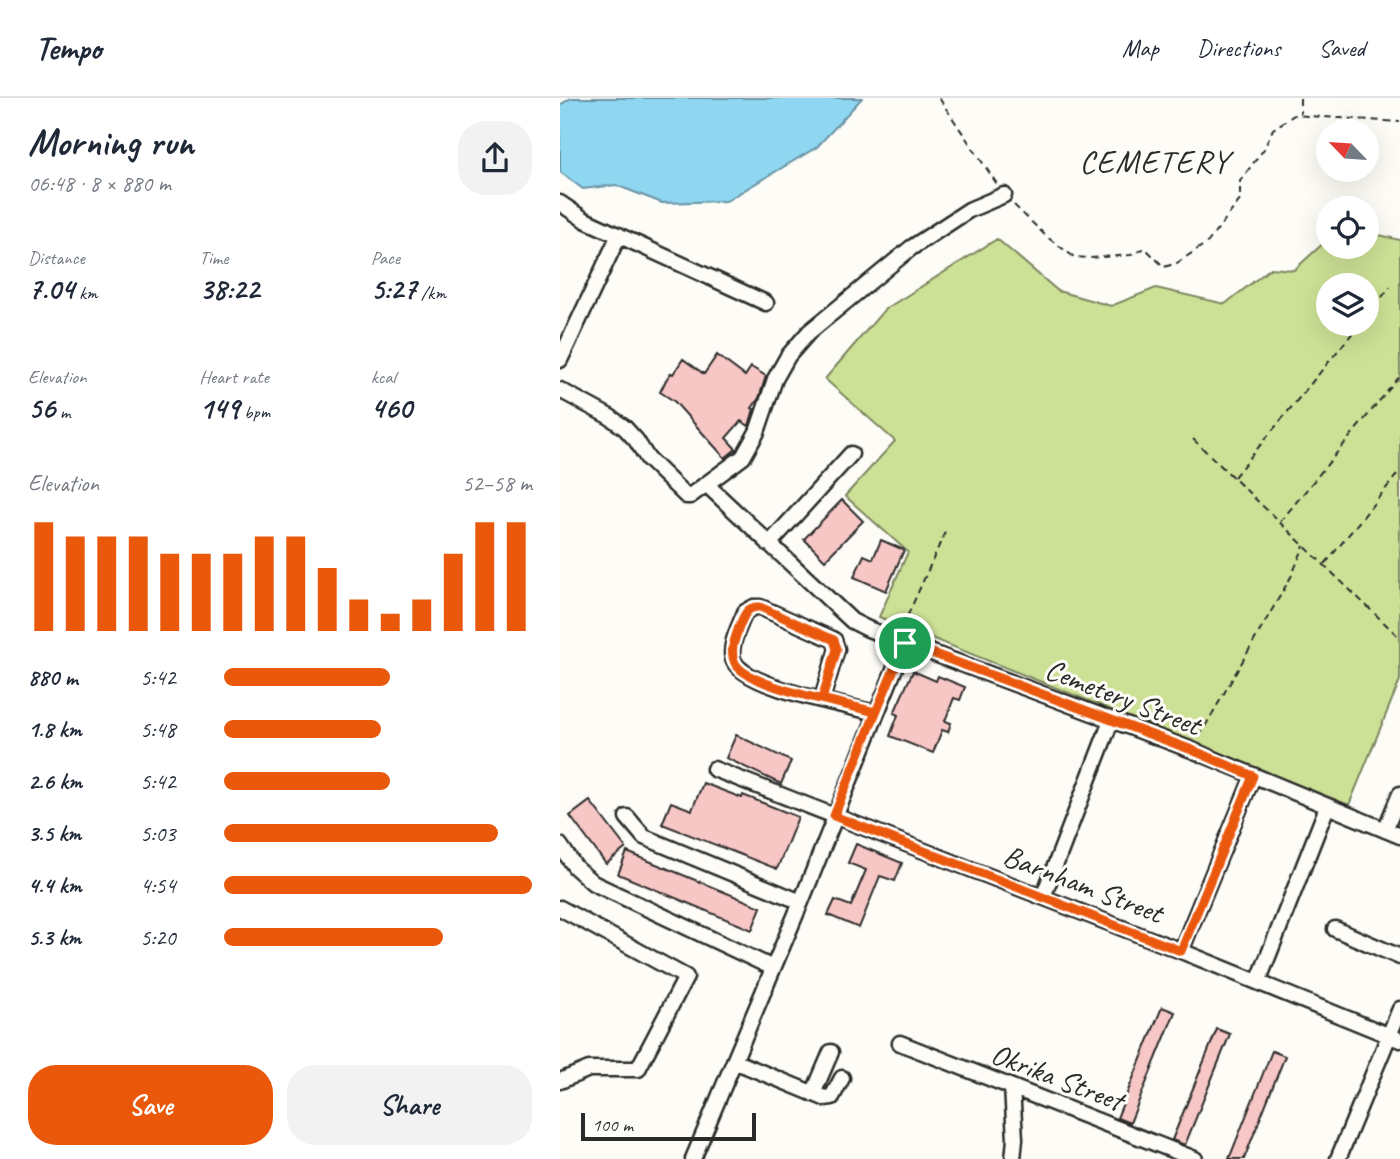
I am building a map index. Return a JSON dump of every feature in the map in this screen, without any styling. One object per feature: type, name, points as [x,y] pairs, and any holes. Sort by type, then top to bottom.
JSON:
[{"type":"street","points":[[560,390],[611,417],[625,428],[648,459],[686,496],[690,496],[743,457],[757,432],[775,380],[788,356],[809,332],[911,248],[969,211],[1004,195]]},
{"type":"street","points":[[560,203],[585,220],[766,303]]},
{"type":"street","points":[[560,360],[564,339],[619,235]]},
{"type":"street","points":[[769,544],[851,454]]},
{"type":"street","name":"Cemetery Street","points":[[706,484],[852,621],[1192,750],[1400,836]]},
{"type":"street","points":[[822,699],[837,649],[834,640],[760,607],[745,612],[732,647],[733,661],[737,667],[761,682],[822,699],[876,712]]},
{"type":"street","points":[[693,1159],[801,902],[901,641]]},
{"type":"street","points":[[1043,897],[1111,721]]},
{"type":"street","name":"Barnham Street","points":[[714,769],[1181,951],[1394,1038]]},
{"type":"street","points":[[1181,951],[1253,776]]},
{"type":"street","points":[[1385,830],[1400,793]]},
{"type":"street","points":[[1258,982],[1327,807]]},
{"type":"street","points":[[627,817],[644,837],[801,902]]},
{"type":"street","points":[[560,845],[575,867],[593,883],[773,968]]},
{"type":"street","points":[[560,908],[686,976],[638,1069],[589,1069],[560,1081]]},
{"type":"street","points":[[1335,929],[1400,957]]},
{"type":"street","points":[[1338,1159],[1394,1038],[1400,1009]]},
{"type":"street","name":"Okrika Street","points":[[901,1043],[1195,1159]]},
{"type":"street","points":[[813,1094],[831,1052]]},
{"type":"street","points":[[734,1061],[824,1098],[832,1097],[842,1078]]},
{"type":"street","points":[[1012,1087],[1015,1139],[1013,1159]]},
{"type":"path","points":[[939,98],[1004,195],[1047,237],[1074,257],[1131,255],[1145,248],[1164,267],[1177,263],[1208,242],[1240,200],[1240,181],[1264,149],[1273,129],[1293,115],[1400,122]]},
{"type":"path","points":[[1300,98],[1300,116]]},
{"type":"path","points":[[1379,302],[1391,287]]},
{"type":"path","points":[[1233,478],[1350,336]]},
{"type":"path","points":[[1280,523],[1400,376]]},
{"type":"path","points":[[1193,439],[1400,638]]},
{"type":"path","points":[[1324,565],[1400,471]]},
{"type":"path","points":[[901,641],[947,530]]},
{"type":"path","points":[[1192,750],[1292,575],[1304,546]]},
{"type":"green space","points":[[1379,235],[1400,240],[1400,680],[1349,805],[879,617],[908,552],[845,496],[895,441],[825,379],[884,310],[997,239],[1058,291],[1111,306],[1156,288],[1225,304],[1271,268],[1294,270],[1316,250],[1316,259],[1379,259]]},
{"type":"water","points":[[571,98],[862,98],[817,147],[726,201],[662,203],[616,185],[583,189],[560,172],[560,105]]},
{"type":"building","points":[[717,355],[745,376],[751,367],[766,376],[759,398],[752,408],[754,409],[749,426],[741,421],[726,438],[736,449],[725,458],[674,401],[660,392],[683,359],[704,374]]},
{"type":"building","points":[[842,500],[863,521],[825,560],[804,539]]},
{"type":"building","points":[[881,540],[904,550],[886,591],[854,577],[864,555],[873,559]]},
{"type":"building","points":[[913,671],[936,681],[938,676],[965,687],[960,700],[954,698],[945,721],[951,723],[948,732],[942,730],[933,753],[890,736],[898,715],[894,713]]},
{"type":"building","points":[[736,735],[791,761],[781,784],[726,758]]},
{"type":"building","points":[[703,783],[742,798],[743,795],[798,817],[777,869],[662,824],[671,802],[692,810]]},
{"type":"building","points":[[590,801],[626,848],[606,864],[570,816]]},
{"type":"building","points":[[856,844],[902,863],[895,881],[880,876],[859,928],[828,915],[835,900],[851,906],[866,870],[848,863]]},
{"type":"building","points":[[627,852],[761,907],[752,930],[618,874]]},
{"type":"building","points":[[1162,1007],[1175,1012],[1130,1123],[1117,1118]]},
{"type":"building","points":[[1217,1029],[1230,1034],[1185,1145],[1172,1140]]},
{"type":"building","points":[[1272,1051],[1285,1056],[1244,1159],[1229,1159]]},
{"type":"district","name":"CEMETERY","points":[[1155,161]]},
{"type":"route","points":[[905,643],[876,712],[822,699],[775,687],[761,682],[737,667],[732,653],[745,612],[754,607],[760,607],[834,640],[837,649],[822,699],[876,712],[834,816],[1181,951],[1253,776],[1192,750],[905,643]]}]
